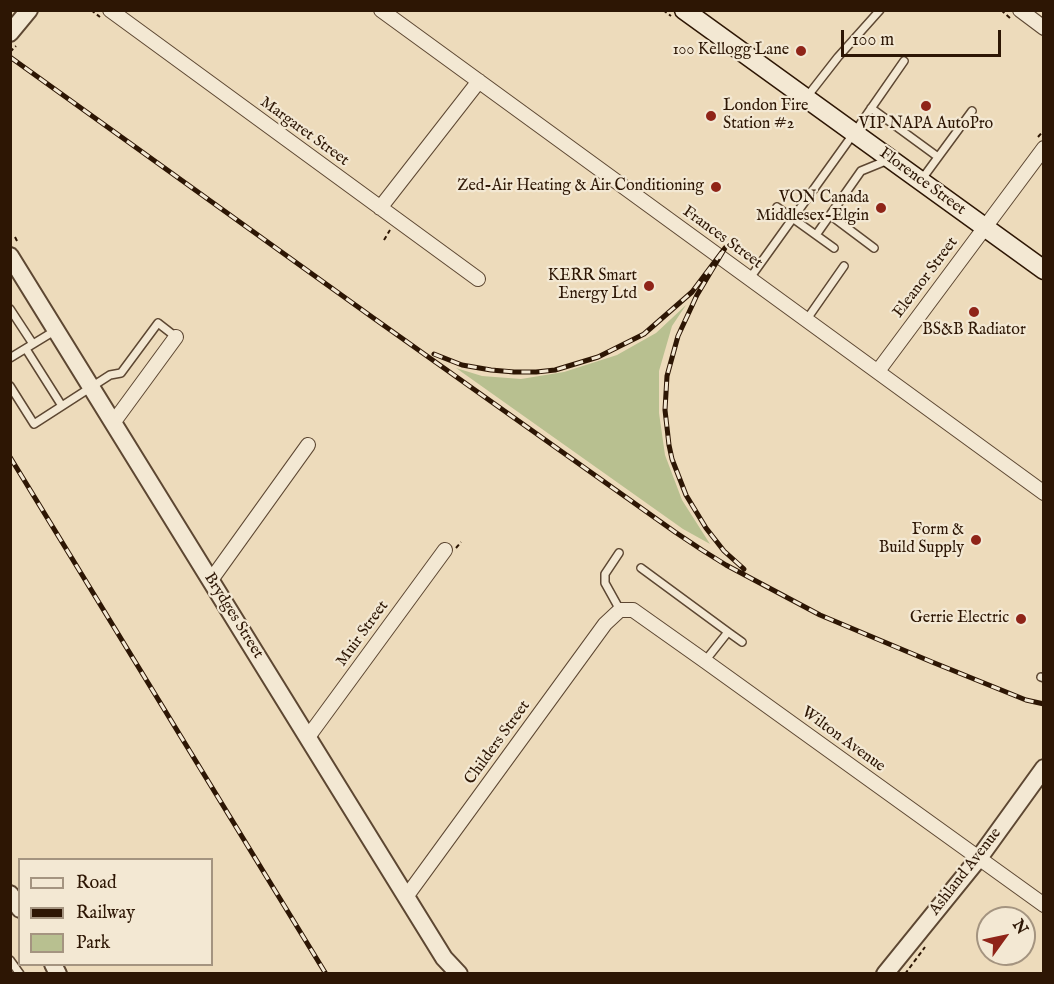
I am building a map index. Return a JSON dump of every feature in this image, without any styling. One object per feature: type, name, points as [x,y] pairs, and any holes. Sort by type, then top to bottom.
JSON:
[{"type":"main road","name":"Florence Street","points":[[684,10],[1044,270]]},
{"type":"street","points":[[10,33],[29,10]]},
{"type":"street","name":"Margaret Street","points":[[111,10],[478,279]]},
{"type":"street","name":"Frances Street","points":[[381,10],[1044,493]]},
{"type":"street","points":[[1020,10],[1044,28]]},
{"type":"street","points":[[380,208],[478,81]]},
{"type":"street","name":"Eleanor Street","points":[[878,371],[985,227],[1040,144]]},
{"type":"street","name":"Brydges Street","points":[[14,250],[56,330],[113,423],[444,958],[459,974]]},
{"type":"street","points":[[113,423],[176,337]]},
{"type":"street","points":[[211,580],[308,445]]},
{"type":"street","name":"Muir Street","points":[[308,737],[449,551]]},
{"type":"street","name":"Wilton Avenue","points":[[620,610],[633,610],[1044,905]]},
{"type":"street","name":"Childers Street","points":[[406,897],[605,624],[620,610]]},
{"type":"street","name":"Ashland Avenue","points":[[885,974],[979,858],[1044,768]]},
{"type":"lane","points":[[806,98],[838,57],[880,10]]},
{"type":"lane","points":[[750,278],[904,61]]},
{"type":"lane","points":[[872,108],[938,157]]},
{"type":"lane","points":[[921,181],[972,111]]},
{"type":"lane","points":[[816,235],[861,171],[891,159]]},
{"type":"lane","points":[[777,207],[834,248]]},
{"type":"lane","points":[[830,215],[874,248]]},
{"type":"lane","points":[[807,320],[844,266]]},
{"type":"lane","points":[[10,309],[33,344]]},
{"type":"lane","points":[[10,386],[34,424],[110,375],[121,373],[158,323],[176,337]]},
{"type":"lane","points":[[10,358],[56,330]]},
{"type":"lane","points":[[26,349],[62,406]]},
{"type":"lane","points":[[619,553],[604,574],[605,584],[620,610]]},
{"type":"lane","points":[[641,568],[742,642]]},
{"type":"lane","points":[[705,661],[728,632]]},
{"type":"lane","points":[[11,962],[20,974]]},
{"type":"path","points":[[1040,144],[1044,130]]},
{"type":"path","points":[[14,250],[15,237]]},
{"type":"path","points":[[449,551],[461,542]]},
{"type":"green space","points":[[686,305],[672,326],[659,371],[659,413],[665,455],[682,500],[710,544],[683,529],[456,368],[482,376],[521,379],[564,372],[617,355],[656,333]]},
{"type":"railway","points":[[10,57],[702,550],[820,615],[1026,700],[1044,704]]},
{"type":"railway","points":[[434,354],[462,365],[514,372],[555,370],[598,357],[644,334],[692,292],[725,248],[697,295],[678,336],[667,376],[665,410],[672,459],[686,495],[706,528],[724,551],[744,569]]},
{"type":"railway","points":[[10,457],[326,974]]},
{"type":"place","name":"100 Kellogg Lane","points":[[801,51]]},
{"type":"place","name":"VIP NAPA AutoPro","points":[[926,106]]},
{"type":"place","name":"London Fire Station #2","points":[[711,116]]},
{"type":"place","name":"Zed-Air Heating & Air Conditioning","points":[[716,187]]},
{"type":"place","name":"VON Canada Middlesex-Elgin","points":[[881,208]]},
{"type":"place","name":"KERR Smart Energy Ltd","points":[[649,286]]},
{"type":"place","name":"BS&B Radiator","points":[[974,312]]},
{"type":"place","name":"Form & Build Supply","points":[[976,540]]},
{"type":"place","name":"Gerrie Electric","points":[[1021,619]]}]
